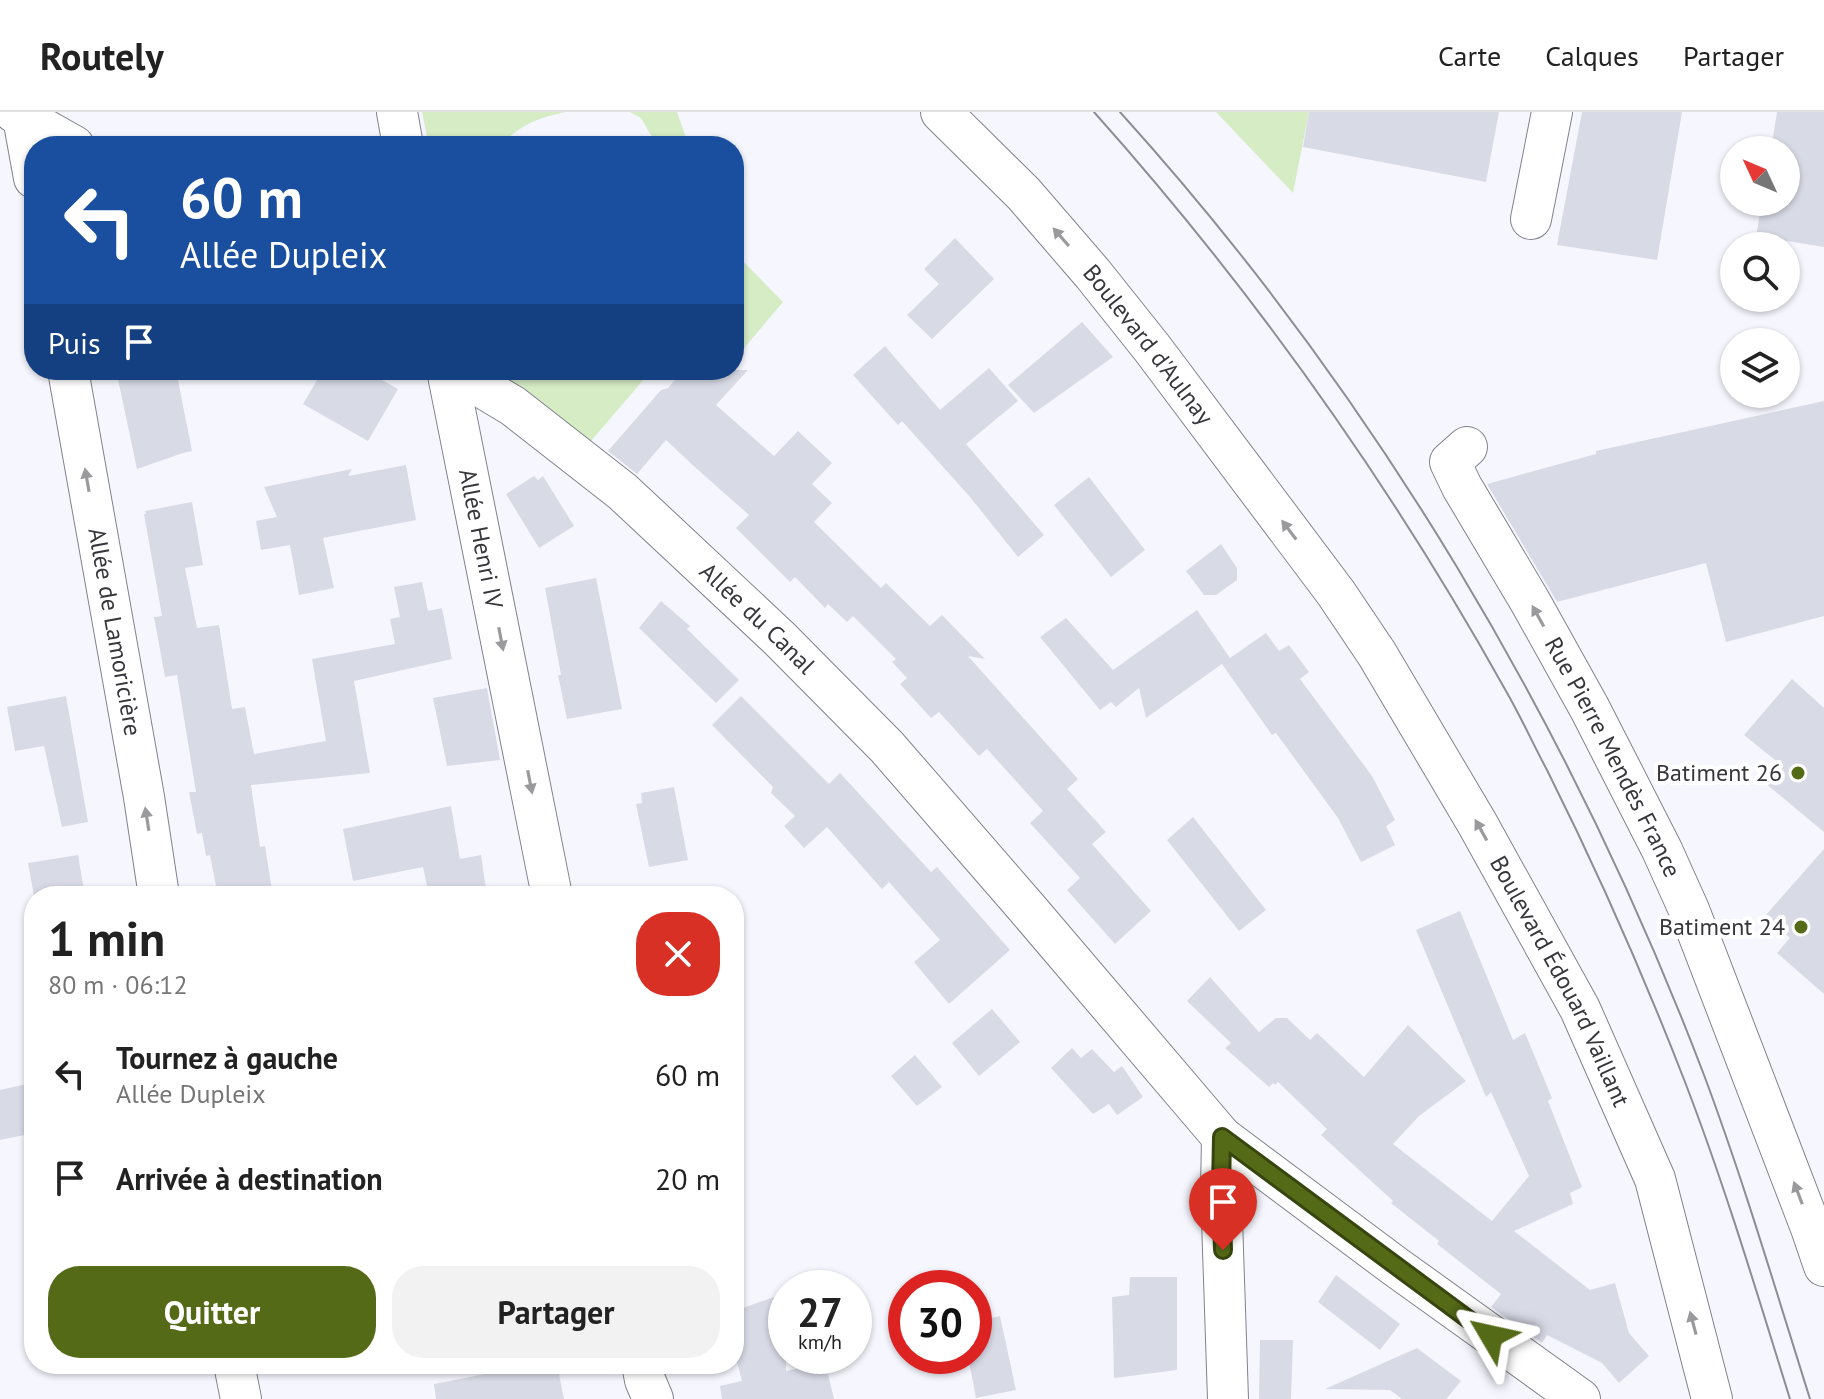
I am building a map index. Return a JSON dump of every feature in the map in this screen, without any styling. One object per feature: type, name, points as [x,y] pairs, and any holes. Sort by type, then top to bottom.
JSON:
[{"type":"street","points":[[397,112],[401,136]]},
{"type":"street","name":"Boulevard d'Aulnay","points":[[941,112],[1024,194],[1093,274],[1336,593]]},
{"type":"street","points":[[1531,219],[1552,112]]},
{"type":"street","points":[[20,114],[57,136]]},
{"type":"street","points":[[20,114],[25,136]]},
{"type":"street","name":"Allée de Lamoricière","points":[[70,380],[157,886]]},
{"type":"street","name":"Allée Henri IV","points":[[449,380],[550,886]]},
{"type":"street","name":"Allée du Canal","points":[[470,380],[513,406],[623,492],[779,638],[887,747],[1222,1137],[1580,1399]]},
{"type":"street","name":"Rue Pierre Mendès France","points":[[1467,447],[1450,462],[1590,709],[1662,850],[1689,910],[1824,1266]]},
{"type":"street","name":"Boulevard Édouard Vaillant","points":[[1336,593],[1377,654],[1469,810],[1580,1009],[1655,1179],[1712,1399]]},
{"type":"street","points":[[1222,1137],[1228,1399]]},
{"type":"street","points":[[236,1374],[241,1399]]},
{"type":"street","points":[[644,1374],[653,1399]]},
{"type":"green space","points":[[422,112],[566,112],[530,123],[510,136],[427,136]]},
{"type":"green space","points":[[630,112],[677,112],[685,136],[651,136],[641,118]]},
{"type":"green space","points":[[1216,112],[1309,112],[1293,193]]},
{"type":"green space","points":[[744,262],[783,302],[744,348]]},
{"type":"green space","points":[[511,380],[643,380],[590,442]]},
{"type":"building","points":[[1309,112],[1499,112],[1486,182],[1303,147]]},
{"type":"building","points":[[1582,112],[1682,112],[1657,260],[1557,245]]},
{"type":"building","points":[[1777,112],[1824,112],[1824,247],[1800,243],[1800,232],[1757,232],[1760,216],[1800,216],[1800,136],[1773,136]]},
{"type":"building","points":[[955,238],[994,279],[932,339],[907,315],[939,284],[924,269]]},
{"type":"building","points":[[1082,322],[1113,357],[1034,413],[1008,385]]},
{"type":"building","points":[[885,346],[940,410],[989,368],[1018,401],[966,444],[1044,535],[1018,557],[970,497],[902,421],[898,425],[853,375]]},
{"type":"building","points":[[118,380],[178,380],[192,451],[137,469]]},
{"type":"building","points":[[317,380],[382,380],[398,389],[368,441],[303,404]]},
{"type":"building","points":[[675,380],[739,380],[716,405],[774,456],[798,431],[832,463],[812,484],[832,503],[814,522],[881,588],[886,583],[930,626],[942,615],[985,659],[968,656],[1078,779],[1067,789],[1106,832],[1092,844],[1151,911],[1115,944],[1067,890],[1080,878],[1030,823],[1043,811],[987,749],[979,756],[939,712],[931,718],[900,684],[907,678],[892,662],[896,659],[853,616],[847,622],[828,604],[825,608],[795,577],[790,582],[736,528],[749,515],[666,440],[637,474],[608,451],[661,390],[668,388]]},
{"type":"building","points":[[1824,401],[1824,616],[1726,642],[1706,563],[1557,602],[1487,484],[1596,454],[1596,451]]},
{"type":"building","points":[[406,465],[416,520],[323,538],[334,588],[299,595],[290,545],[261,550],[256,521],[277,517],[264,487],[352,469],[348,476]]},
{"type":"building","points":[[534,476],[538,480],[543,476],[574,526],[539,548],[506,494]]},
{"type":"building","points":[[1089,477],[1145,550],[1111,577],[1054,505]]},
{"type":"building","points":[[192,502],[203,565],[185,568],[197,628],[219,625],[232,709],[245,707],[254,754],[326,741],[312,659],[395,644],[390,619],[400,617],[394,587],[422,582],[428,611],[442,608],[452,659],[354,681],[370,773],[251,785],[260,847],[265,846],[271,886],[216,886],[202,833],[197,834],[189,792],[196,792],[177,675],[165,677],[154,617],[162,616],[145,511]]},
{"type":"building","points":[[1221,544],[1237,568],[1237,580],[1216,595],[1204,595],[1186,571]]},
{"type":"building","points":[[596,578],[622,709],[567,719],[545,588]]},
{"type":"building","points":[[661,601],[690,626],[687,629],[739,680],[716,703],[639,628]]},
{"type":"building","points":[[1197,610],[1230,658],[1266,633],[1279,651],[1289,645],[1309,672],[1300,679],[1372,776],[1395,820],[1386,826],[1395,845],[1361,862],[1338,818],[1276,733],[1272,735],[1222,664],[1146,718],[1139,688],[1116,707],[1111,702],[1100,710],[1040,637],[1066,618],[1113,670]]},
{"type":"building","points":[[1792,679],[1824,708],[1824,832],[1765,783],[1780,764],[1744,735]]},
{"type":"building","points":[[487,688],[500,760],[447,766],[433,698]]},
{"type":"building","points":[[66,696],[88,822],[62,827],[44,746],[15,751],[7,707]]},
{"type":"building","points":[[741,696],[829,784],[840,773],[931,872],[937,867],[1010,950],[949,1004],[914,962],[940,940],[889,882],[882,889],[827,827],[804,848],[784,826],[795,816],[771,793],[773,787],[712,725]]},
{"type":"building","points":[[674,787],[688,860],[649,867],[636,804],[642,803],[641,793]]},
{"type":"building","points":[[451,806],[460,859],[481,855],[486,886],[427,886],[423,867],[353,881],[343,829]]},
{"type":"building","points":[[1193,817],[1266,910],[1239,931],[1167,840]]},
{"type":"building","name":"Batiment 24","points":[[1824,849],[1824,994],[1777,953],[1790,938],[1765,916]]},
{"type":"building","points":[[78,855],[83,886],[32,886],[28,863]]},
{"type":"building","points":[[1460,911],[1513,1040],[1525,1033],[1552,1098],[1548,1101],[1582,1187],[1570,1193],[1573,1204],[1514,1231],[1590,1290],[1615,1283],[1629,1333],[1649,1356],[1619,1383],[1602,1363],[1547,1335],[1542,1343],[1491,1307],[1501,1294],[1391,1203],[1393,1201],[1321,1135],[1327,1129],[1278,1082],[1269,1087],[1225,1048],[1231,1043],[1187,1001],[1210,977],[1259,1032],[1276,1018],[1287,1018],[1310,1040],[1317,1033],[1364,1077],[1408,1025],[1466,1081],[1419,1116],[1393,1144],[1492,1221],[1529,1176],[1491,1092],[1486,1097],[1416,930]]},
{"type":"building","points":[[992,1009],[1020,1042],[979,1076],[952,1043]]},
{"type":"building","points":[[1072,1048],[1081,1058],[1092,1049],[1114,1072],[1122,1066],[1143,1097],[1117,1115],[1109,1104],[1093,1114],[1051,1068]]},
{"type":"building","points":[[915,1055],[942,1087],[917,1106],[891,1076]]},
{"type":"building","points":[[24,1085],[24,1135],[0,1140],[0,1090]]},
{"type":"building","points":[[1336,1275],[1400,1324],[1380,1350],[1318,1302]]},
{"type":"building","points":[[1130,1277],[1177,1277],[1177,1370],[1114,1378],[1112,1297],[1129,1295]]},
{"type":"building","points":[[768,1299],[768,1374],[828,1374],[834,1399],[722,1399],[720,1386],[742,1381],[740,1374],[744,1374],[744,1308]]},
{"type":"building","points":[[1000,1316],[1016,1390],[976,1398],[971,1374],[992,1374],[992,1318]]},
{"type":"building","points":[[1260,1340],[1293,1340],[1291,1399],[1259,1399]]},
{"type":"building","points":[[1417,1348],[1461,1381],[1446,1399],[1402,1399],[1390,1390],[1325,1389]]},
{"type":"building","points":[[484,1374],[559,1374],[564,1399],[436,1399],[434,1384]]},
{"type":"tram line","points":[[1094,112],[1209,248],[1316,390],[1415,538],[1511,701],[1566,808],[1669,1042],[1727,1200],[1790,1399]]},
{"type":"tram line","points":[[1120,112],[1212,219],[1299,331],[1381,447],[1457,566],[1527,689],[1592,815],[1651,944],[1704,1075],[1810,1399]]},
{"type":"place","name":"Batiment 26","points":[[1798,773]]},
{"type":"place","name":"Batiment 24","points":[[1801,927]]},
{"type":"route","points":[[1223,1250],[1222,1137],[1491,1336]]}]
